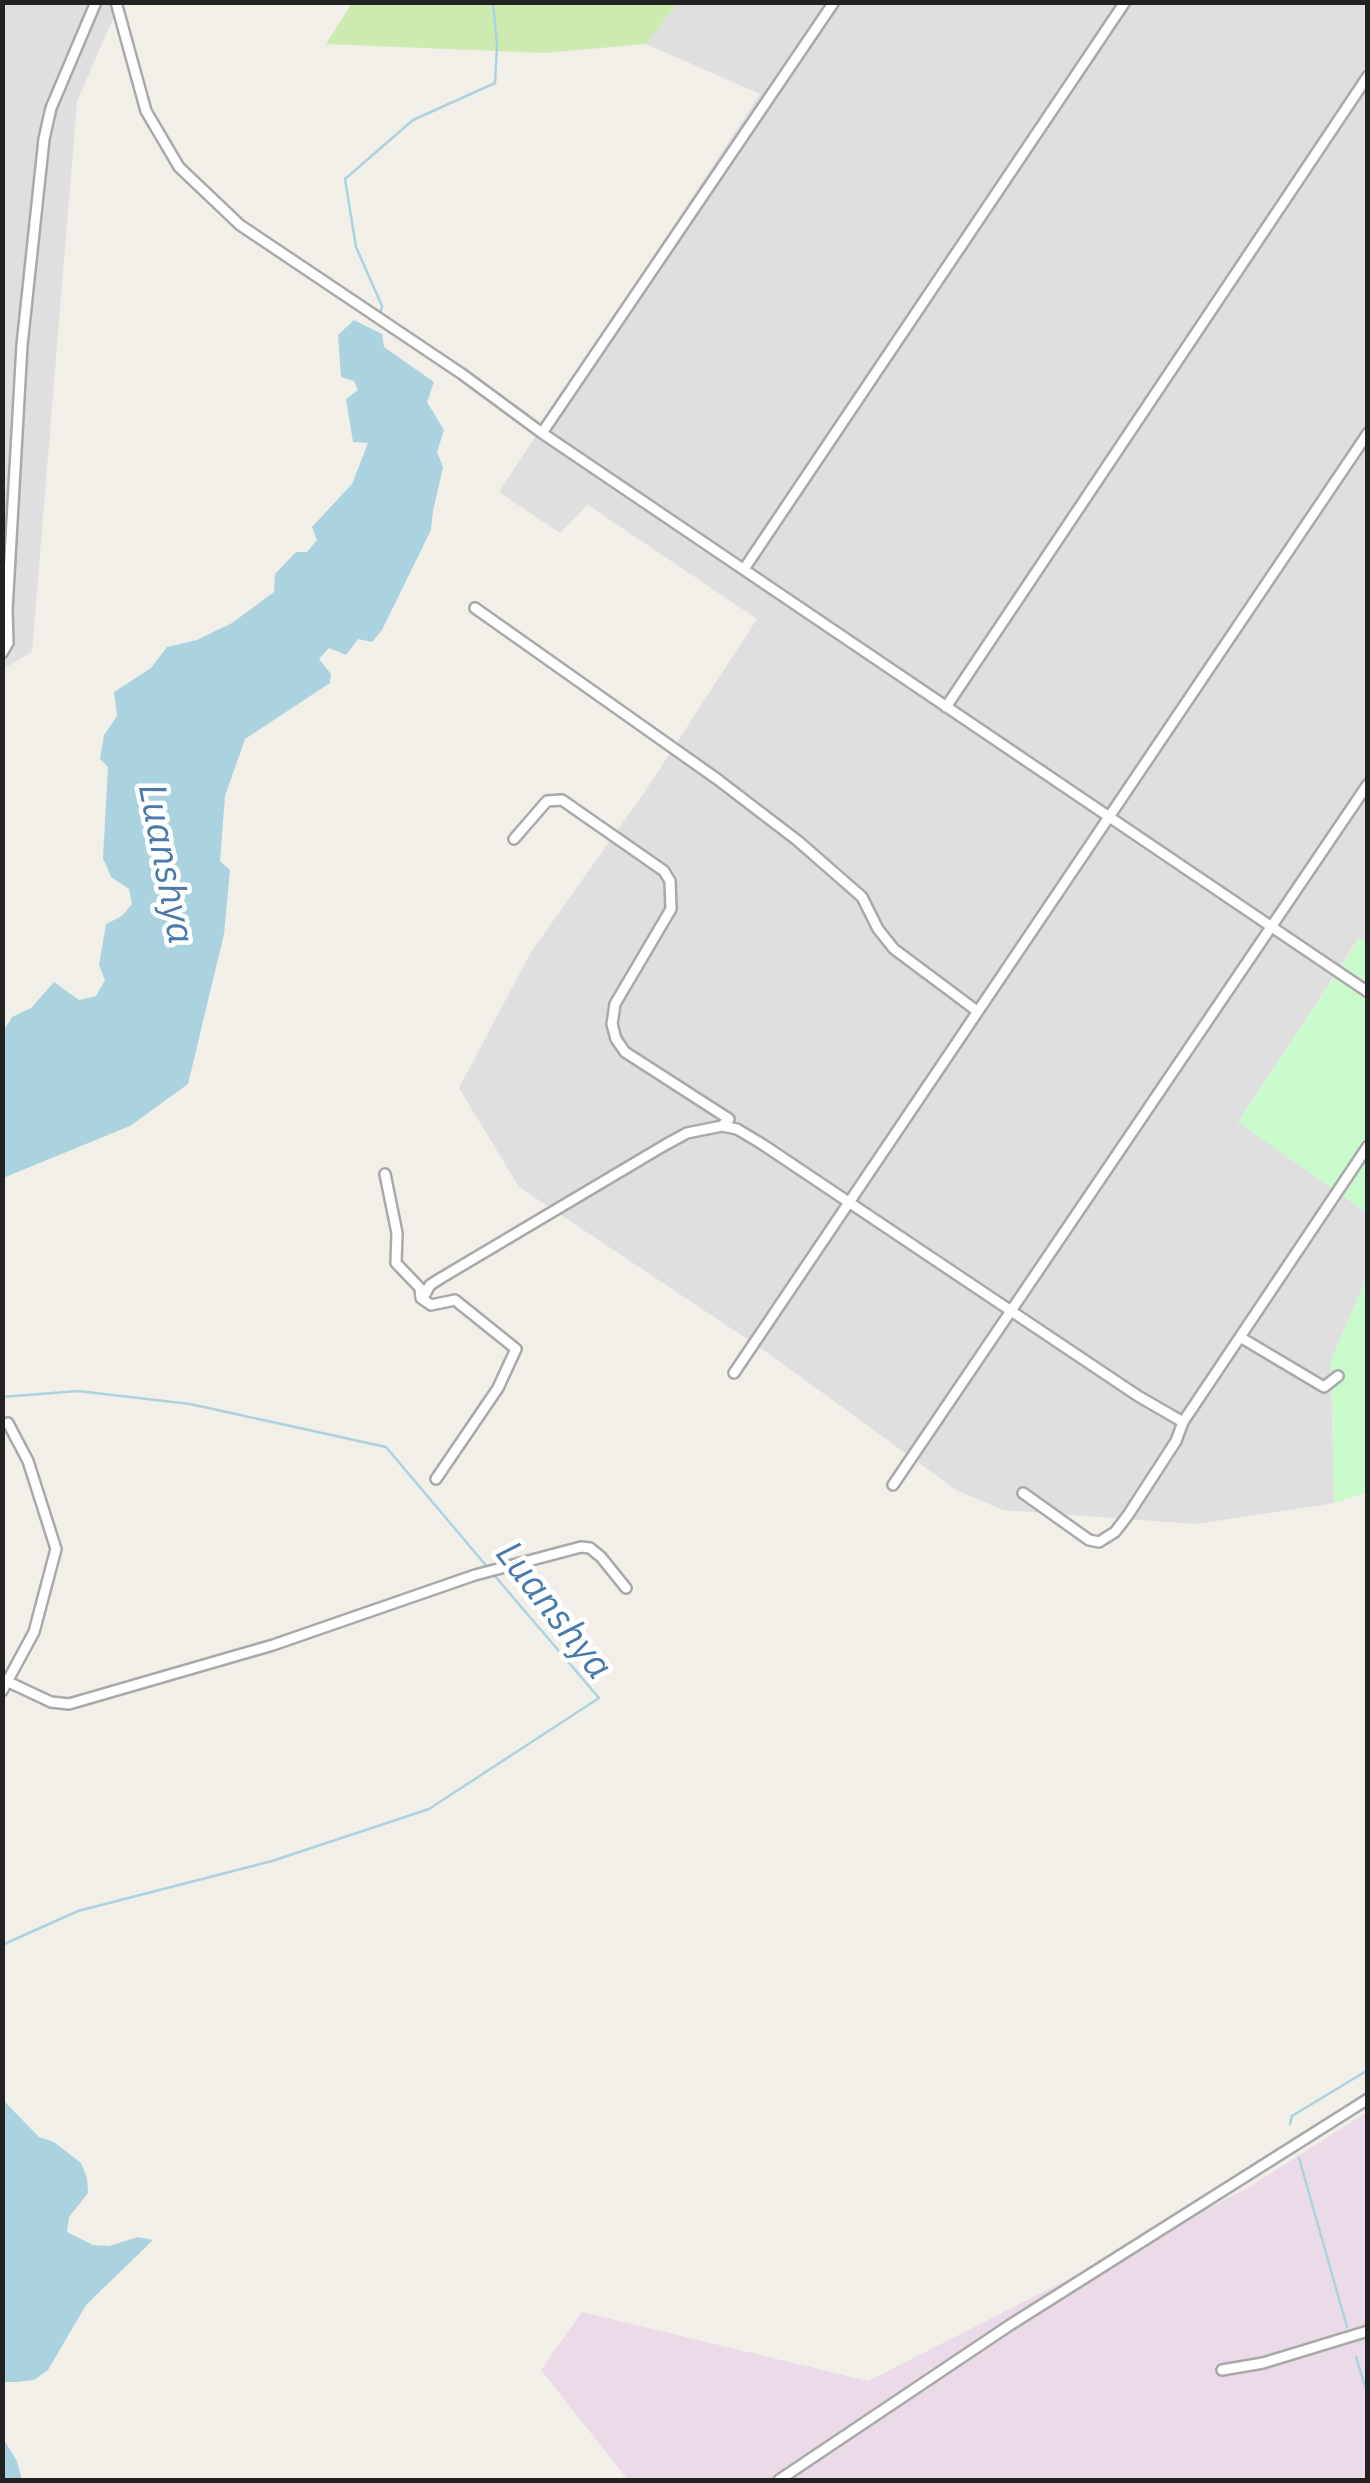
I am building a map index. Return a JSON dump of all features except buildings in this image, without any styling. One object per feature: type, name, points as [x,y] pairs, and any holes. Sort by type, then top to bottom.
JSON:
[{"type":"street","points":[[2,653],[8,643],[22,345],[44,138],[51,108],[96,2]]},
{"type":"street","points":[[116,2],[146,111],[179,168],[240,224],[1368,992]]},
{"type":"street","points":[[542,433],[834,2]]},
{"type":"street","points":[[744,569],[1126,2]]},
{"type":"street","points":[[946,706],[1368,76]]},
{"type":"street","points":[[734,1373],[1368,433]]},
{"type":"street","points":[[475,608],[798,841],[862,897],[878,929],[894,949],[977,1011]]},
{"type":"street","points":[[893,1486],[1368,784]]},
{"type":"street","points":[[514,839],[547,802],[562,800],[664,871],[670,881],[671,909],[615,1004],[612,1024],[625,1052],[729,1118],[722,1126]]},
{"type":"street","points":[[423,1298],[430,1285],[666,1145],[687,1134],[722,1126],[736,1129],[762,1144],[1138,1396],[1183,1422]]},
{"type":"street","points":[[1023,1492],[1089,1540],[1099,1542],[1115,1532],[1176,1441],[1183,1422],[1368,1146]]},
{"type":"street","points":[[385,1174],[397,1233],[396,1264],[420,1288],[420,1298],[431,1305],[454,1300],[516,1349],[498,1388],[436,1479]]},
{"type":"street","points":[[1240,1337],[1324,1387],[1338,1376]]},
{"type":"street","points":[[8,1423],[28,1462],[56,1550],[34,1632],[5,1684],[51,1702],[69,1704],[273,1644],[475,1574],[581,1547],[602,1557],[626,1588]]},
{"type":"street","points":[[779,2480],[1010,2325],[1368,2099]]},
{"type":"street","points":[[1222,2370],[1264,2363],[1368,2331]]},
{"type":"shaded area","points":[[3,3],[120,3],[77,101],[32,652],[3,669]]},
{"type":"shaded area","points":[[678,3],[1367,3],[1367,943],[1359,938],[1238,1122],[1367,1213],[1367,1277],[1331,1360],[1334,1503],[1196,1524],[1003,1510],[956,1490],[765,1351],[519,1187],[459,1088],[531,952],[646,790],[757,619],[588,505],[560,533],[499,492],[760,94],[646,44]]},
{"type":"shaded area","points":[[1367,2112],[1367,2480],[628,2480],[541,2370],[582,2312],[868,2381],[1246,2189]]},
{"type":"green space","points":[[352,2],[678,3],[646,44],[544,53],[326,44]]},
{"type":"green space","points":[[1360,938],[1367,943],[1367,1213],[1238,1122]]},
{"type":"green space","points":[[1367,1277],[1367,1493],[1334,1503],[1331,1360]]},
{"type":"water","points":[[354,320],[382,334],[384,347],[434,382],[427,402],[444,430],[437,452],[443,467],[431,530],[382,630],[372,642],[358,639],[346,655],[329,648],[319,659],[331,674],[330,683],[245,739],[225,796],[220,861],[230,870],[224,934],[188,1084],[130,1126],[3,1178],[3,1032],[12,1017],[31,1008],[54,982],[79,1000],[96,996],[105,980],[99,965],[106,924],[122,916],[132,904],[129,889],[111,877],[103,858],[108,767],[100,759],[104,735],[117,716],[114,692],[151,668],[167,647],[197,640],[232,623],[274,592],[275,574],[296,552],[307,552],[317,540],[312,527],[352,484],[368,443],[353,442],[346,399],[358,390],[354,381],[341,377],[338,335]]},
{"type":"water","points":[[3,2100],[39,2137],[54,2142],[81,2163],[88,2193],[69,2217],[67,2232],[93,2245],[109,2246],[138,2237],[153,2240],[86,2305],[48,2370],[34,2380],[17,2382],[3,2382]]},
{"type":"water","points":[[2,2437],[17,2461],[22,2480],[3,2480]]},
{"type":"waterway","name":"Luanshya","points":[[380,315],[382,306],[356,247],[345,179],[413,120],[495,83],[493,2]]},
{"type":"waterway","name":"Luanshya","points":[[2,1397],[78,1391],[190,1404],[386,1447],[489,1569]]},
{"type":"waterway","name":"Luanshya","points":[[2,1945],[78,1911],[272,1861],[429,1809],[599,1698],[494,1575]]},
{"type":"waterway","points":[[1290,2124],[1292,2116],[1368,2070]]},
{"type":"waterway","points":[[1299,2158],[1347,2327]]},
{"type":"waterway","points":[[1356,2357],[1368,2396]]}]
